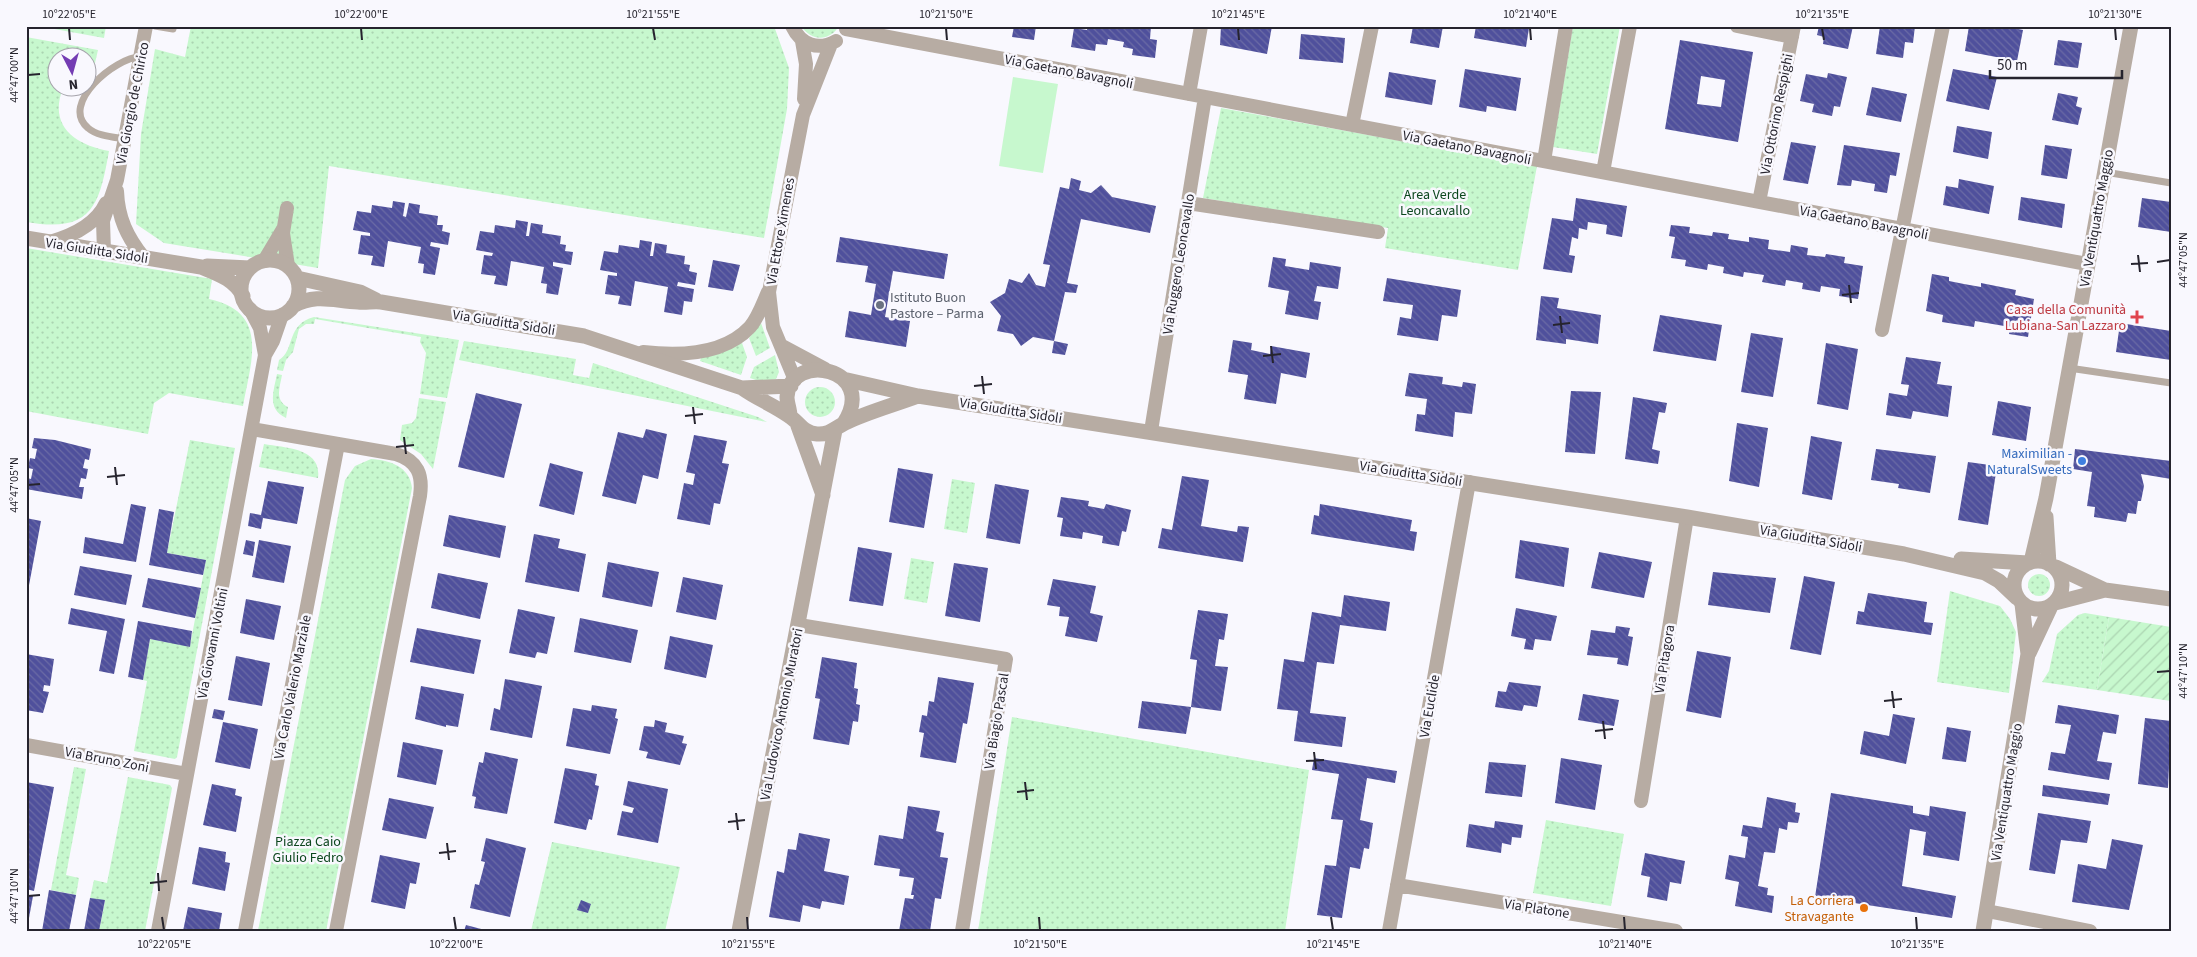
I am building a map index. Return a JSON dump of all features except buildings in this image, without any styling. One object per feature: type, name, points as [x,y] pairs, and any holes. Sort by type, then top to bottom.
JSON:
[{"type":"street","name":"Via Giorgio de Chirico","points":[[144,258],[126,233],[118,210],[117,180],[146,26]]},
{"type":"street","name":"Via Ettore Ximenes","points":[[792,26],[802,40],[806,64],[803,115],[770,287],[771,322],[782,346],[793,383]]},
{"type":"street","points":[[1189,94],[1201,26]]},
{"type":"street","points":[[1352,125],[1372,26]]},
{"type":"street","points":[[1544,161],[1566,26]]},
{"type":"street","points":[[1603,172],[1630,26]]},
{"type":"street","points":[[1737,26],[1793,31]]},
{"type":"street","points":[[1882,330],[1904,229],[1943,26]]},
{"type":"street","name":"Via Ventiquattro Maggio","points":[[2030,562],[2046,498],[2131,26]]},
{"type":"street","name":"Via Ettore Ximenes","points":[[803,115],[831,44],[846,28]]},
{"type":"street","name":"Via Gaetano Bavagnoli","points":[[846,28],[2087,264]]},
{"type":"street","name":"Via Ottorino Respighi","points":[[1759,202],[1793,31]]},
{"type":"street","points":[[802,40],[816,46],[831,44]]},
{"type":"street","name":"Via Ruggero Leoncavallo","points":[[1152,431],[1205,97]]},
{"type":"street","name":"Via Giorgio de Chirico","points":[[50,242],[71,236],[89,223],[104,208],[117,180]]},
{"type":"street","points":[[104,252],[116,222],[117,180]]},
{"type":"street","points":[[1188,203],[1378,232]]},
{"type":"street","points":[[246,303],[243,281],[250,268],[264,261],[283,229],[287,208]]},
{"type":"street","points":[[283,229],[299,290],[288,310]]},
{"type":"street","name":"Via Giuditta Sidoli","points":[[26,238],[198,267],[227,279],[238,288],[246,303],[264,317],[288,310],[308,299],[320,297],[355,302],[385,302],[566,332],[622,348],[742,388],[808,432],[818,434],[918,396]]},
{"type":"street","name":"Via Giuditta Sidoli","points":[[264,261],[273,260],[293,272],[360,292],[385,302]]},
{"type":"street","name":"Via Giuditta Sidoli","points":[[198,267],[219,265],[250,268]]},
{"type":"street","name":"Via Giuditta Sidoli","points":[[622,348],[645,353],[683,354],[699,352],[726,343],[742,334],[751,325],[770,287]]},
{"type":"street","name":"Via Giovanni Voltini","points":[[246,303],[260,328],[266,355]]},
{"type":"street","name":"Via Giovanni Voltini","points":[[158,931],[266,355],[288,310]]},
{"type":"street","points":[[782,346],[825,369]]},
{"type":"street","name":"Via Giuditta Sidoli","points":[[742,388],[793,383],[813,369],[825,369],[834,372],[843,379],[918,396],[1152,431],[1904,554],[1985,573],[1999,581],[2020,601],[2036,610],[2104,590]]},
{"type":"street","points":[[840,427],[852,406],[852,395],[843,379]]},
{"type":"street","points":[[793,383],[787,396],[794,421],[824,498]]},
{"type":"street","name":"Via Ludovico Antonio Muratori","points":[[739,931],[798,625],[840,427]]},
{"type":"street","points":[[252,429],[402,456],[417,467],[422,478],[336,931]]},
{"type":"street","name":"Via Carlo Valerio Marziale","points":[[245,931],[338,444]]},
{"type":"street","name":"Via Euclide","points":[[1389,931],[1469,482]]},
{"type":"street","name":"Via Ventiquattro Maggio","points":[[2046,498],[2051,564]]},
{"type":"street","name":"Via Pitagora","points":[[1642,801],[1687,517]]},
{"type":"street","name":"Via Giuditta Sidoli","points":[[1904,554],[2051,564],[2070,576],[2104,590],[2171,600]]},
{"type":"street","points":[[2020,601],[2014,582],[2016,574],[2030,562]]},
{"type":"street","points":[[2051,564],[2058,571],[2062,586],[2061,594],[2053,604]]},
{"type":"street","name":"Via Ventiquattro Maggio","points":[[2020,601],[2028,654]]},
{"type":"street","name":"Via Ventiquattro Maggio","points":[[1983,931],[2028,654],[2053,604]]},
{"type":"street","name":"Via Biagio Pascal","points":[[798,625],[1006,659],[962,931]]},
{"type":"street","name":"Via Bruno Zoni","points":[[26,744],[187,774]]},
{"type":"street","name":"Via Platone","points":[[1397,885],[1676,931]]},
{"type":"street","points":[[1987,911],[2090,931]]},
{"type":"lane","points":[[155,26],[173,29]]},
{"type":"lane","points":[[125,139],[97,133],[88,128],[82,121],[81,107],[87,91],[104,74],[129,58],[140,57]]},
{"type":"lane","points":[[2104,172],[2171,183]]},
{"type":"lane","points":[[2069,368],[2171,383]]},
{"type":"green space","points":[[38,26],[106,26],[104,38]]},
{"type":"green space","points":[[191,26],[774,26],[789,68],[787,109],[764,238],[329,166],[318,268],[164,243],[136,224],[141,134],[155,49],[185,57]]},
{"type":"green space","points":[[801,26],[839,26],[830,35],[820,38],[810,35]]},
{"type":"green space","points":[[1573,26],[1620,26],[1597,154],[1553,147]]},
{"type":"green space","points":[[26,37],[87,48],[48,48],[48,98],[60,98],[59,113],[62,123],[68,132],[85,144],[109,151],[101,188],[88,212],[78,219],[65,224],[26,222]]},
{"type":"green space","points":[[1013,77],[1058,84],[1043,173],[999,166]]},
{"type":"green space","name":"Area Verde Leoncavallo","points":[[1221,108],[1537,166],[1518,270],[1385,248],[1388,228],[1203,198]]},
{"type":"green space","points":[[26,248],[212,279],[209,299],[228,305],[241,315],[249,327],[252,341],[252,356],[243,406],[169,393],[154,403],[148,434],[26,411]]},
{"type":"green space","points":[[314,317],[459,340],[447,398],[420,394],[426,353],[420,342],[421,337],[315,319],[314,324],[306,324],[299,329],[293,352],[286,360],[283,371],[277,370],[279,360],[284,356],[299,325],[305,320]]},
{"type":"green space","points":[[761,323],[770,348],[756,356],[749,338]]},
{"type":"green space","points":[[464,341],[576,359],[573,375],[589,378],[593,363],[758,417],[767,422],[459,360]]},
{"type":"green space","points":[[742,343],[747,357],[741,375],[700,361],[701,358]]},
{"type":"green space","points":[[775,355],[779,372],[776,379],[762,382],[750,378],[754,367]]},
{"type":"green space","points":[[277,374],[282,375],[279,397],[288,407],[286,418],[276,410],[274,404],[273,393]]},
{"type":"green space","points":[[820,387],[831,391],[835,402],[831,413],[820,417],[809,413],[805,402],[809,391]]},
{"type":"green space","points":[[419,398],[446,402],[433,469],[421,454],[400,440],[402,425],[412,423],[416,418]]},
{"type":"green space","points":[[190,440],[235,448],[177,757],[175,759],[134,751],[147,681],[143,680],[150,639],[190,646],[206,560],[167,553]]},
{"type":"green space","points":[[264,444],[301,451],[308,455],[318,468],[318,478],[259,467]]},
{"type":"green space","name":"Piazza Caio Giulio Fedro","points":[[371,459],[385,461],[398,466],[407,475],[412,488],[326,931],[258,931],[345,480],[355,466]]},
{"type":"green space","points":[[952,479],[975,483],[967,533],[944,529]]},
{"type":"green space","points":[[911,558],[934,562],[927,603],[904,599]]},
{"type":"green space","points":[[2035,574],[2043,574],[2050,581],[2050,589],[2043,596],[2035,596],[2028,589],[2028,581]]},
{"type":"green space","points":[[1950,591],[2000,606],[2010,619],[2016,632],[2009,693],[1937,682]]},
{"type":"green space","points":[[2085,613],[2109,617],[2097,690],[2042,682],[2049,671],[2057,634],[2078,615]]},
{"type":"green space","points":[[2109,617],[2171,627],[2171,701],[2097,690]]},
{"type":"green space","points":[[1012,717],[1309,770],[1285,931],[978,931]]},
{"type":"green space","points":[[74,767],[86,769],[66,875],[79,878],[76,895],[51,890]]},
{"type":"green space","points":[[128,777],[170,785],[172,788],[145,931],[99,931],[105,901],[90,898],[94,880],[107,883]]},
{"type":"green space","points":[[1546,820],[1624,834],[1611,906],[1533,893]]},
{"type":"green space","points":[[552,842],[680,867],[665,931],[531,931]]},
{"type":"place","name":"Istituto Buon Pastore – Parma","points":[[880,305]]},
{"type":"place","name":"Casa della Comunità Lubiana-San Lazzaro","points":[[2137,317]]},
{"type":"place","name":"Maximilian - NaturalSweets","points":[[2082,461]]},
{"type":"place","name":"La Corriera Stravagante","points":[[1864,908]]}]
